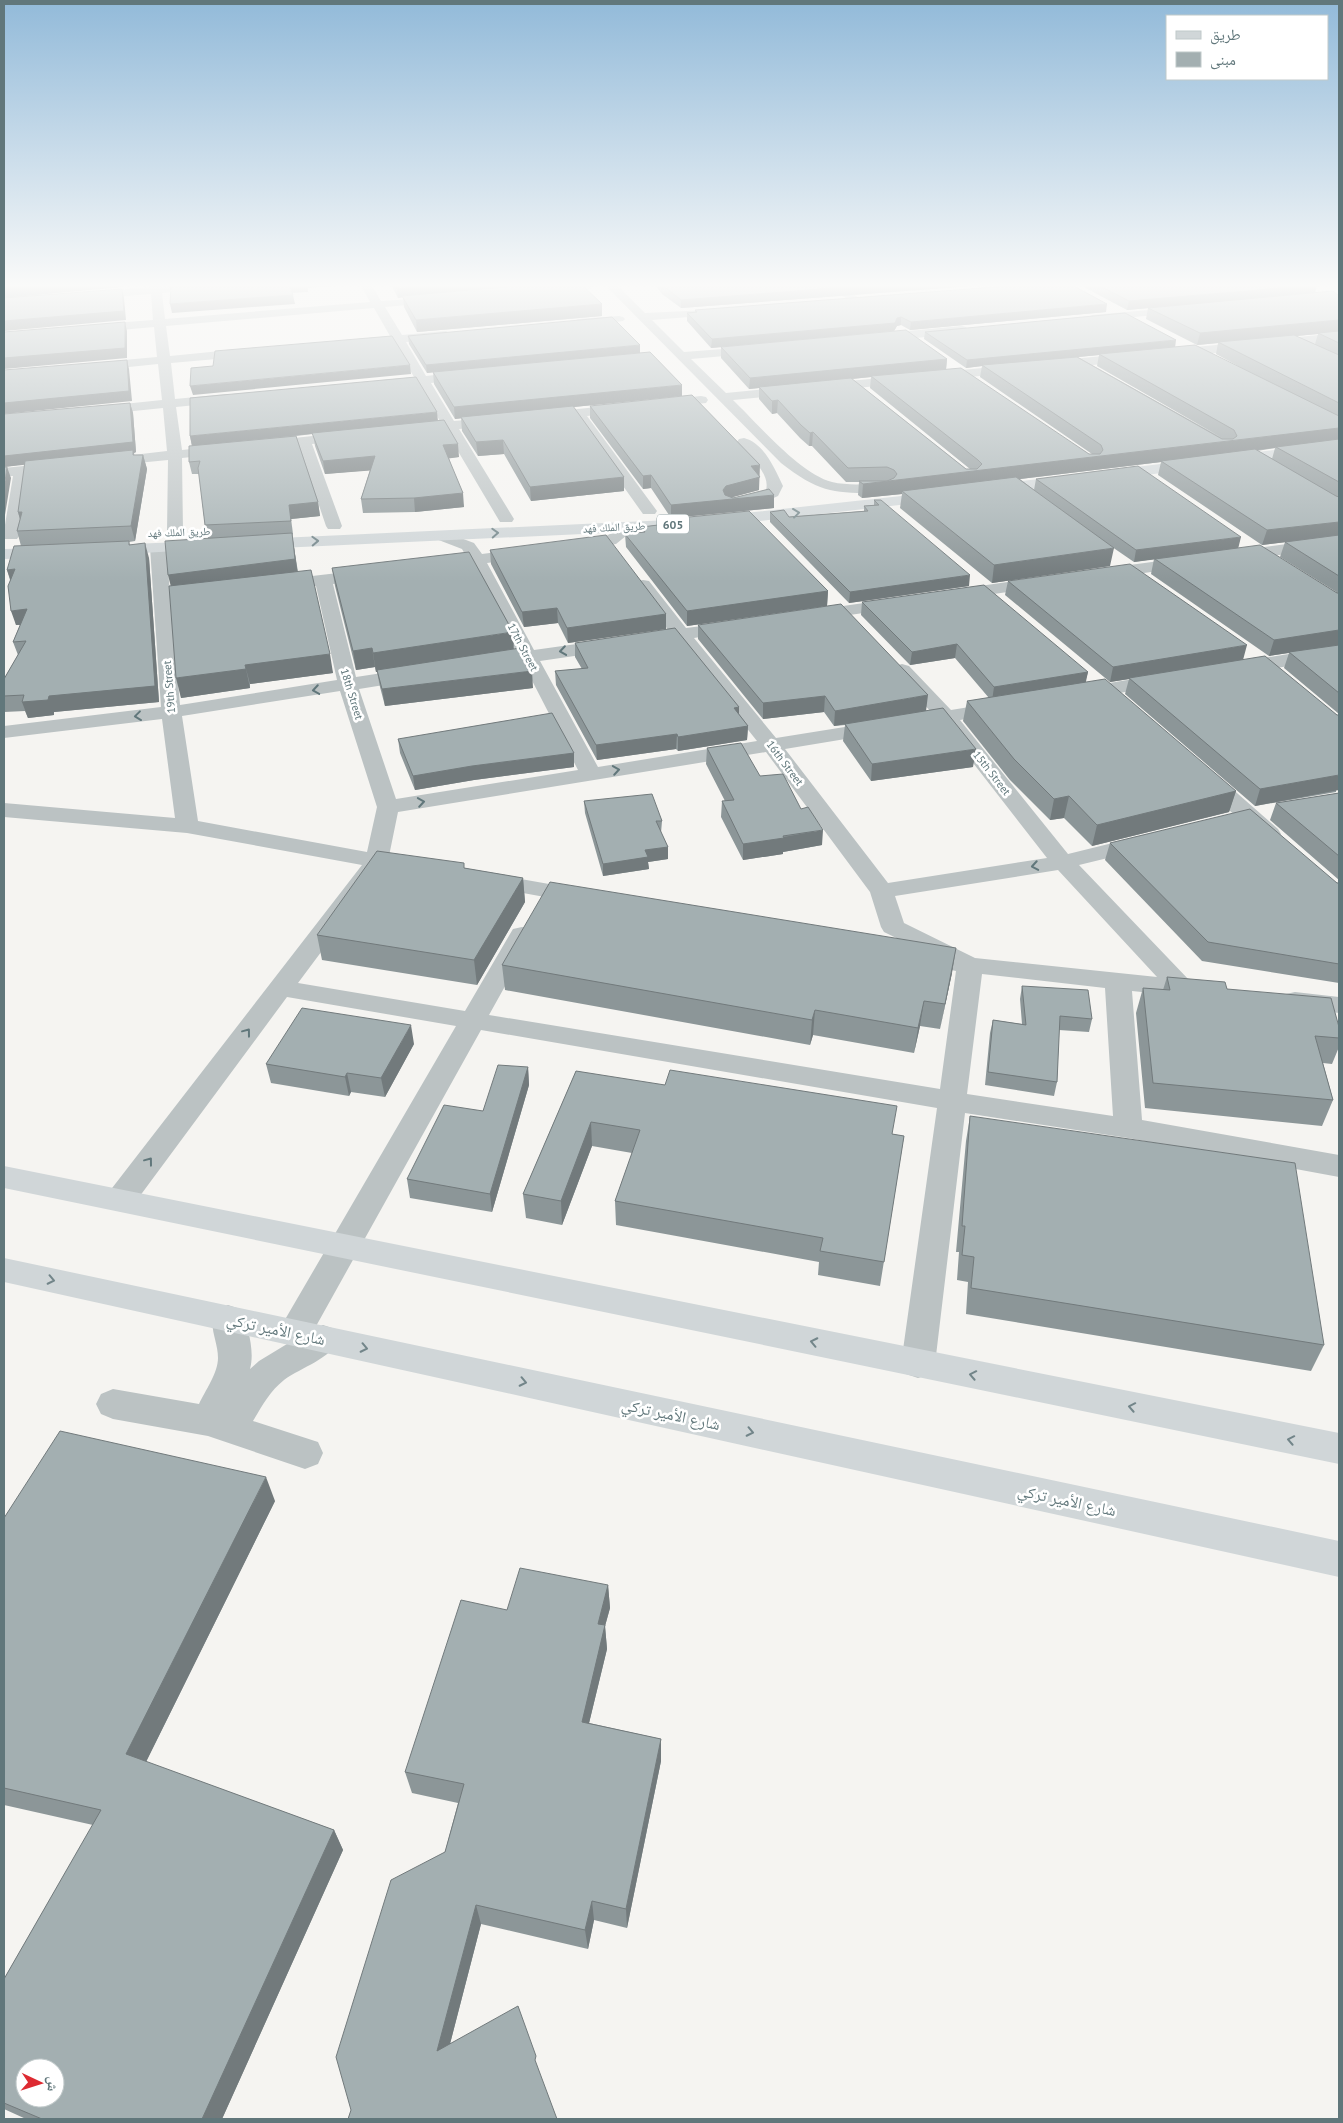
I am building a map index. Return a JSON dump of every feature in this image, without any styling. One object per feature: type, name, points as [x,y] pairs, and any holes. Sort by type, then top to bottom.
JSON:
[{"type":"main road","points":[[1339,434],[979,484],[1017,487],[1339,446]]},
{"type":"main road","name":"طريق الملك فهد","points":[[246,544],[628,527],[761,525],[884,496],[946,488]]},
{"type":"main road","name":"طريق الملك فهد","points":[[728,504],[820,497],[884,496]]},
{"type":"main road","name":"طريق الملك فهد","points":[[274,528],[506,519],[668,509]]},
{"type":"main road","name":"طريق الملك فهد","points":[[157,540],[175,532],[205,531]]},
{"type":"main road","points":[[8,536],[30,536]]},
{"type":"main road","name":"طريق الملك فهد","points":[[91,551],[157,540],[217,545]]},
{"type":"main road","points":[[7,556],[62,552]]},
{"type":"main road","points":[[4,1177],[1339,1449]]},
{"type":"main road","name":"شارع الأمير تركي","points":[[4,1270],[1339,1559]]},
{"type":"street","points":[[167,383],[175,454],[175,532]]},
{"type":"street","points":[[364,386],[393,383]]},
{"type":"street","points":[[425,383],[506,519]]},
{"type":"street","points":[[710,383],[786,460],[808,476],[825,485],[884,496],[905,522]]},
{"type":"street","points":[[724,397],[863,383]]},
{"type":"street","points":[[853,384],[868,395]]},
{"type":"street","points":[[529,418],[704,404],[688,388]]},
{"type":"street","points":[[82,412],[237,397]]},
{"type":"street","points":[[578,413],[649,511]]},
{"type":"street","points":[[402,431],[509,420]]},
{"type":"street","points":[[736,434],[764,461],[780,481],[795,482],[805,478],[790,466],[786,460]]},
{"type":"street","points":[[4,472],[362,435]]},
{"type":"street","points":[[304,441],[334,526]]},
{"type":"street","points":[[1255,457],[1272,467]]},
{"type":"street","points":[[728,504],[764,497],[773,492],[775,486],[764,461]]},
{"type":"street","points":[[8,536],[21,471]]},
{"type":"street","points":[[1139,471],[1155,482]]},
{"type":"street","points":[[1017,487],[1039,503]]},
{"type":"street","points":[[419,567],[548,550],[622,556],[628,527]]},
{"type":"street","name":"17th Street","points":[[442,536],[468,546],[477,560],[591,774]]},
{"type":"street","name":"19th Street","points":[[157,540],[171,712],[188,826]]},
{"type":"street","points":[[1243,542],[1283,568]]},
{"type":"street","points":[[1082,576],[1339,542]]},
{"type":"street","name":"16th Street","points":[[622,556],[681,634],[771,745],[882,891],[894,927],[970,965]]},
{"type":"street","points":[[1115,559],[1154,586]]},
{"type":"street","points":[[266,586],[390,571]]},
{"type":"street","points":[[963,572],[1007,609]]},
{"type":"street","points":[[938,597],[1062,579]]},
{"type":"street","name":"18th Street","points":[[323,580],[348,685],[388,807]]},
{"type":"street","points":[[161,598],[228,591]]},
{"type":"street","points":[[786,619],[919,600]]},
{"type":"street","points":[[471,665],[748,624]]},
{"type":"street","points":[[1218,672],[1257,658],[1339,652]]},
{"type":"street","name":"15th Street","points":[[885,653],[947,717],[1062,862],[1182,988]]},
{"type":"street","points":[[1257,658],[1287,683]]},
{"type":"street","points":[[4,732],[171,712],[433,671]]},
{"type":"street","points":[[1082,671],[1127,709]]},
{"type":"street","points":[[1059,698],[1180,678]]},
{"type":"street","points":[[120,1200],[376,861],[388,807],[1022,704]]},
{"type":"street","points":[[1192,766],[1287,849]]},
{"type":"street","points":[[4,810],[188,826],[414,867]]},
{"type":"street","points":[[1221,823],[1274,811]]},
{"type":"street","points":[[882,891],[1062,862],[1165,837]]},
{"type":"street","points":[[461,876],[605,901]]},
{"type":"street","points":[[218,1425],[259,1382],[309,1336],[344,1245],[546,891]]},
{"type":"street","points":[[891,951],[970,965],[1222,992]]},
{"type":"street","points":[[918,1364],[970,965]]},
{"type":"street","points":[[1118,980],[1128,1128]]},
{"type":"street","points":[[280,988],[951,1101],[1128,1128],[1339,1166]]},
{"type":"street","points":[[1271,998],[1339,1005]]},
{"type":"street","points":[[218,1425],[235,1357],[228,1318]]},
{"type":"street","points":[[113,1404],[218,1425],[305,1453]]},
{"type":"building","points":[[4,383],[128,383],[129,391],[4,403]]},
{"type":"building","points":[[190,383],[221,383],[190,386]]},
{"type":"building","points":[[351,383],[420,383],[437,412],[190,436],[190,398]]},
{"type":"building","points":[[440,383],[680,383],[682,385],[454,407]]},
{"type":"building","points":[[799,383],[857,383],[966,469],[977,469],[982,464],[880,383],[983,383],[1089,454],[1100,454],[1103,450],[1101,445],[1009,383],[1123,383],[1222,439],[1233,439],[1237,436],[1234,430],[1151,383],[1272,383],[1339,416],[1339,428],[863,484],[859,481],[887,481],[894,478],[897,474],[894,470],[887,467],[848,468],[813,432],[810,433],[801,425],[778,400],[772,401],[759,387]]},
{"type":"building","points":[[1299,383],[1339,383],[1339,403]]},
{"type":"building","points":[[692,395],[760,465],[751,466],[760,477],[726,486],[723,490],[725,495],[733,498],[769,489],[774,495],[671,505],[651,475],[643,476],[590,406]]},
{"type":"building","points":[[130,403],[133,442],[4,456],[4,414]]},
{"type":"building","points":[[573,406],[624,477],[530,487],[503,440],[476,442],[461,417]]},
{"type":"building","points":[[444,420],[458,444],[443,445],[463,493],[414,498],[361,499],[375,456],[323,461],[312,433]]},
{"type":"building","points":[[296,436],[318,502],[289,505],[291,521],[205,525],[198,468],[200,461],[189,462],[189,446]]},
{"type":"building","points":[[1339,439],[1339,482],[1276,447]]},
{"type":"building","points":[[1255,449],[1339,497],[1339,522],[1267,530],[1161,461]]},
{"type":"building","points":[[133,450],[133,455],[143,455],[131,526],[17,531],[22,512],[18,512],[25,461]]},
{"type":"building","points":[[1138,466],[1241,537],[1136,550],[1036,479]]},
{"type":"building","points":[[4,467],[7,467],[4,489]]},
{"type":"building","points":[[1016,477],[1114,548],[994,565],[902,491]]},
{"type":"building","points":[[874,500],[881,500],[970,575],[850,592],[770,512],[784,510],[789,517],[868,511],[864,506],[879,505]]},
{"type":"building","points":[[749,511],[828,591],[687,611],[625,534],[645,532],[642,527],[682,522],[679,518]]},
{"type":"building","points":[[292,533],[295,559],[168,575],[165,541]]},
{"type":"building","points":[[606,535],[666,614],[567,628],[557,608],[522,612],[490,550]]},
{"type":"building","points":[[1339,535],[1339,576],[1285,542]]},
{"type":"building","points":[[129,541],[129,545],[145,543],[155,686],[49,696],[48,700],[22,702],[24,695],[4,696],[4,679],[26,641],[13,642],[27,609],[11,611],[8,586],[15,569],[7,570],[14,546]]},
{"type":"building","points":[[1260,545],[1339,593],[1339,630],[1274,640],[1155,559]]},
{"type":"building","points":[[469,552],[513,632],[373,653],[372,648],[353,651],[332,568]]},
{"type":"building","points":[[1130,564],[1247,645],[1113,667],[1008,581]]},
{"type":"building","points":[[311,570],[330,654],[245,665],[246,669],[176,678],[169,586]]},
{"type":"building","points":[[984,585],[1088,672],[994,687],[957,644],[912,652],[862,602]]},
{"type":"building","points":[[841,604],[928,695],[835,711],[825,696],[763,703],[698,625]]},
{"type":"building","points":[[675,628],[739,707],[734,708],[748,726],[678,737],[677,734],[596,745],[555,671],[588,668],[575,643]]},
{"type":"building","points":[[1339,645],[1339,693],[1289,652]]},
{"type":"building","points":[[520,648],[532,671],[382,689],[377,670]]},
{"type":"building","points":[[1265,656],[1339,715],[1339,775],[1260,789],[1129,678]]},
{"type":"building","points":[[1105,679],[1236,791],[1097,825],[1069,796],[1054,799],[1014,759],[967,701]]},
{"type":"building","points":[[943,708],[976,749],[872,764],[845,724]]},
{"type":"building","points":[[552,713],[574,753],[472,766],[413,776],[398,739]]},
{"type":"building","points":[[741,743],[760,776],[783,774],[801,809],[808,807],[823,830],[743,844],[722,801],[734,800],[707,748]]},
{"type":"building","points":[[1339,793],[1339,856],[1276,803]]},
{"type":"building","points":[[652,794],[662,821],[656,821],[668,847],[645,850],[648,857],[603,864],[584,801]]},
{"type":"building","points":[[1250,809],[1339,883],[1339,964],[1208,942],[1110,843]]},
{"type":"building","points":[[377,851],[464,863],[464,868],[523,878],[474,960],[317,935]]},
{"type":"building","points":[[550,882],[956,948],[945,1004],[924,1001],[918,1028],[815,1010],[812,1020],[502,965]]},
{"type":"building","points":[[1167,977],[1225,982],[1227,989],[1331,998],[1339,1027],[1339,1038],[1315,1036],[1333,1100],[1153,1083],[1143,988],[1170,990]]},
{"type":"building","points":[[1022,986],[1088,990],[1092,1019],[1060,1016],[1057,1082],[988,1072],[993,1020],[1026,1025]]},
{"type":"building","points":[[302,1008],[411,1025],[381,1078],[347,1073],[345,1077],[266,1064]]},
{"type":"building","points":[[498,1065],[528,1067],[490,1194],[407,1179],[444,1105],[483,1111]]},
{"type":"building","points":[[670,1070],[897,1106],[892,1134],[904,1136],[884,1262],[820,1251],[823,1238],[615,1201],[640,1130],[591,1122],[561,1201],[523,1194],[576,1071],[665,1085]]},
{"type":"building","points":[[970,1116],[1295,1163],[1324,1345],[971,1288],[974,1257],[962,1255],[965,1226],[962,1226]]},
{"type":"building","points":[[60,1431],[266,1477],[126,1754],[334,1830],[202,2119],[42,2119],[16,2108],[65,2108],[65,2058],[15,2058],[15,2108],[4,2103],[4,1979],[101,1810],[4,1788],[4,1518]]},
{"type":"building","points":[[520,1568],[608,1585],[598,1624],[605,1625],[582,1722],[661,1739],[626,1909],[592,1901],[585,1930],[476,1905],[437,2051],[518,2006],[536,2056],[535,2060],[557,2119],[348,2119],[351,2110],[336,2057],[391,1880],[445,1852],[464,1784],[405,1772],[461,1600],[507,1610]]}]
